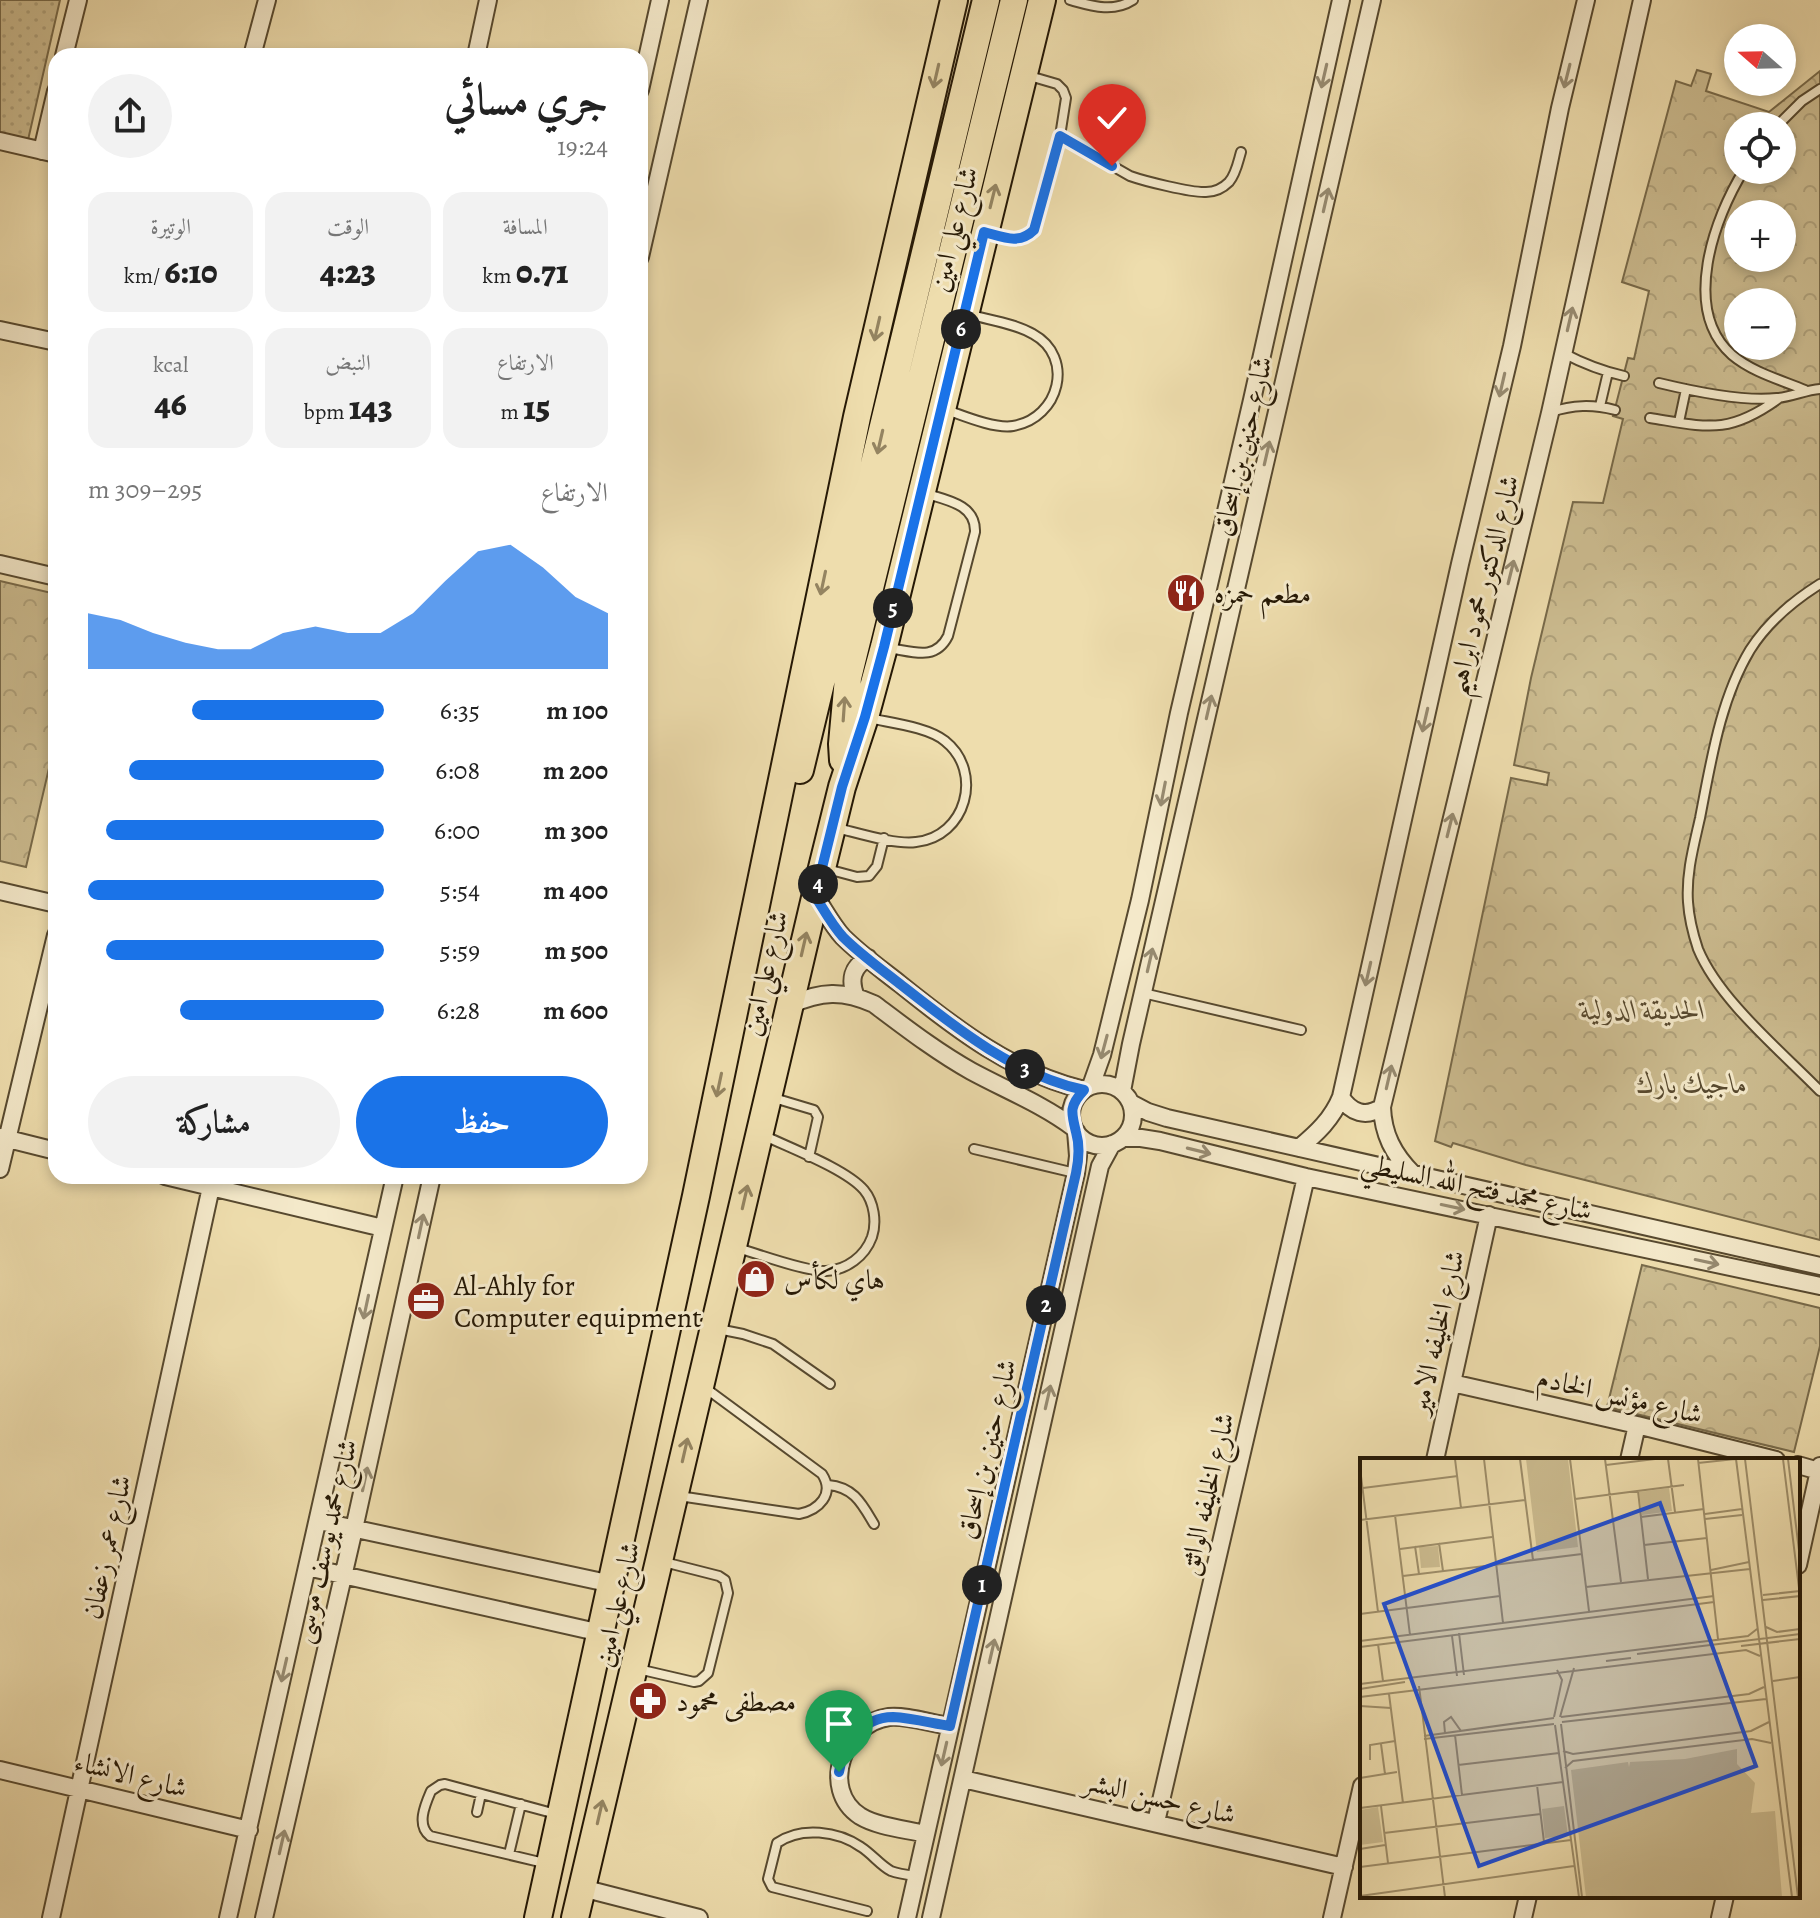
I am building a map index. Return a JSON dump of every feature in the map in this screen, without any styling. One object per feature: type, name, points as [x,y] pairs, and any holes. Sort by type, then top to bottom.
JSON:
[{"type":"main road","name":"شارع علي امين","points":[[521,1918],[547,1876],[561,1815],[699,1181],[857,417],[954,0]]},
{"type":"main road","points":[[767,851],[794,789],[809,740],[986,0]]},
{"type":"main road","points":[[842,787],[848,678],[1014,0]]},
{"type":"main road","name":"شارع علي امين","points":[[591,1918],[582,1888],[633,1668],[815,896],[842,787],[884,647],[1042,0]]},
{"type":"main road","points":[[538,1918],[547,1876]]},
{"type":"main road","points":[[575,1918],[582,1888]]},
{"type":"street","points":[[66,48],[78,0]]},
{"type":"street","points":[[254,48],[267,0]]},
{"type":"street","points":[[478,48],[488,0]]},
{"type":"street","points":[[648,54],[660,0]]},
{"type":"street","points":[[648,222],[699,0]]},
{"type":"street","name":"شارع حنين بن إسحاق","points":[[1088,1088],[1104,1047],[1143,886],[1341,0]]},
{"type":"street","name":"شارع حنين بن إسحاق","points":[[1126,1097],[1128,1055],[1372,0]]},
{"type":"street","name":"شارع الدكتور محمود ابراهيم","points":[[1299,1148],[1320,1130],[1341,1097],[1512,346],[1560,108],[1586,0]]},
{"type":"street","name":"شارع الدكتور محمود ابراهيم","points":[[1413,1174],[1390,1144],[1382,1107],[1550,413],[1642,0]]},
{"type":"street","points":[[0,141],[48,152]]},
{"type":"street","points":[[0,330],[48,340]]},
{"type":"street","points":[[0,564],[48,575]]},
{"type":"street","points":[[0,891],[48,902]]},
{"type":"street","points":[[815,896],[843,936],[955,1028],[983,1047],[1044,1077],[1088,1088]]},
{"type":"street","points":[[856,997],[852,977],[857,965],[868,958]]},
{"type":"street","points":[[0,1169],[3,1138],[48,966]]},
{"type":"street","points":[[790,1005],[820,994],[844,994],[874,1004],[969,1070],[1038,1104],[1092,1144],[1102,1146],[1117,1141],[1130,1128],[1133,1115],[1126,1097],[1113,1086],[1102,1084],[1088,1088],[1072,1107],[1071,1118],[1075,1130]]},
{"type":"street","name":"شارع محمد فتح الله السليطي","points":[[1126,1097],[1148,1112],[1167,1118],[1820,1266]]},
{"type":"street","points":[[1341,1097],[1359,1113],[1382,1107]]},
{"type":"street","name":"شارع حنين بن إسحاق","points":[[909,1915],[1076,1173],[1078,1148],[1075,1130]]},
{"type":"street","points":[[3,1138],[48,1149]]},
{"type":"street","name":"شارع محمد فتح الله السليطي","points":[[1117,1141],[1141,1138],[1160,1141],[1306,1177],[1820,1286]]},
{"type":"street","name":"شارع حنين بن إسحاق","points":[[931,1917],[1100,1166],[1117,1141]]},
{"type":"street","name":"شارع الخليفه الواثق","points":[[1156,1822],[1306,1177]]},
{"type":"street","points":[[198,1184],[383,1228]]},
{"type":"street","name":"شارع محمد يوسف موسى","points":[[228,1918],[393,1184]]},
{"type":"street","name":"شارع محمد يوسف موسى","points":[[264,1918],[430,1184]]},
{"type":"street","name":"شارع عمر زعفان","points":[[51,1918],[211,1187]]},
{"type":"street","name":"شارع الخليفه الامير","points":[[1435,1458],[1489,1215]]},
{"type":"street","name":"شارع مؤنس الخادم","points":[[1452,1383],[1768,1458]]},
{"type":"street","points":[[1629,1458],[1637,1425]]},
{"type":"street","points":[[1800,1556],[1819,1468]]},
{"type":"street","points":[[319,1521],[612,1584]]},
{"type":"street","points":[[307,1567],[601,1633]]},
{"type":"street","points":[[926,1834],[873,1822],[859,1815],[848,1803],[841,1788],[839,1772],[842,1756],[860,1730],[890,1717],[950,1726]]},
{"type":"street","name":"شارع الانشاء","points":[[0,1770],[249,1830]]},
{"type":"street","name":"شارع حسن البشر","points":[[963,1779],[1344,1867]]},
{"type":"street","points":[[1332,1918],[1360,1795]]},
{"type":"street","points":[[582,1888],[699,1918]]},
{"type":"street","points":[[1523,1918],[1528,1898]]},
{"type":"street","points":[[1720,1918],[1725,1898]]},
{"type":"lane","points":[[1070,0],[1109,8],[1133,0]]},
{"type":"lane","points":[[984,232],[1018,240],[1034,230],[1060,136],[1066,98],[1063,90],[1057,84],[1024,74]]},
{"type":"lane","points":[[1791,112],[1820,89]]},
{"type":"lane","points":[[1060,136],[1130,176],[1200,192],[1214,191],[1229,182],[1241,152]]},
{"type":"lane","points":[[1737,184],[1712,248],[1705,284],[1706,309],[1714,333],[1732,355],[1805,390]]},
{"type":"lane","points":[[942,409],[1009,427],[1030,422],[1046,409],[1056,390],[1058,369],[1050,349],[1035,334],[965,313]]},
{"type":"lane","points":[[1563,353],[1624,376]]},
{"type":"lane","points":[[1600,406],[1608,372]]},
{"type":"lane","points":[[1659,383],[1723,395],[1778,398]]},
{"type":"lane","points":[[1679,422],[1686,389]]},
{"type":"lane","points":[[1650,418],[1724,426],[1751,416],[1778,398],[1820,389]]},
{"type":"lane","points":[[1550,413],[1575,406],[1600,406],[1615,410]]},
{"type":"lane","points":[[884,647],[928,653],[943,646],[975,532],[972,514],[965,508],[921,492]]},
{"type":"lane","points":[[1820,584],[1772,622],[1753,646],[1735,681],[1712,758],[1689,870],[1688,894],[1693,935],[1717,982],[1754,1025],[1820,1091]]},
{"type":"lane","points":[[833,827],[915,843],[937,836],[955,822],[965,801],[967,779],[959,757],[944,740],[924,730],[865,717]]},
{"type":"lane","points":[[822,868],[857,877],[869,876],[877,866],[884,838]]},
{"type":"lane","points":[[1143,993],[1301,1030]]},
{"type":"lane","points":[[768,1097],[817,1113],[818,1121],[809,1157]]},
{"type":"lane","points":[[733,1246],[825,1271],[846,1267],[863,1254],[873,1235],[875,1213],[867,1193],[851,1178],[760,1133]]},
{"type":"lane","points":[[974,1149],[1076,1173]]},
{"type":"lane","points":[[714,1328],[773,1344],[830,1384]]},
{"type":"lane","points":[[674,1495],[799,1514],[813,1509],[826,1497],[828,1485],[822,1474],[700,1384]]},
{"type":"lane","points":[[828,1485],[854,1494],[874,1524]]},
{"type":"lane","points":[[633,1668],[694,1682],[704,1678],[708,1673],[728,1593],[725,1580],[719,1576],[659,1561]]},
{"type":"lane","points":[[547,1876],[509,1854],[430,1836],[424,1831],[422,1823],[429,1796],[435,1787],[445,1784],[561,1815]]},
{"type":"lane","points":[[477,1812],[481,1794]]},
{"type":"lane","points":[[509,1854],[521,1804]]},
{"type":"lane","points":[[867,1911],[772,1887],[768,1879],[777,1843],[807,1833],[831,1834],[863,1848],[889,1870],[916,1876]]},
{"type":"green space","points":[[0,0],[60,0],[28,140],[0,134]]},
{"type":"green space","name":"الحديقة الدولية","points":[[1697,70],[1711,74],[1706,91],[1769,112],[1789,96],[1796,96],[1796,90],[1820,71],[1820,1240],[1526,1165],[1453,1143],[1451,1147],[1435,1141],[1511,778],[1547,785],[1549,773],[1514,765],[1531,678],[1573,502],[1603,503],[1623,419],[1613,416],[1628,358],[1634,359],[1649,291],[1622,282],[1676,81],[1691,86]]},
{"type":"green space","points":[[0,581],[48,592],[48,772],[26,867],[0,861]]},
{"type":"green space","points":[[1642,1265],[1820,1308],[1820,1346],[1794,1452],[1607,1407]]},
{"type":"place","name":"مطعم حمزه","points":[[1186,593]]},
{"type":"place","name":"هاي لكأس","points":[[756,1279]]},
{"type":"place","name":"Al-Ahly for Computer equipment","points":[[426,1301]]},
{"type":"place","name":"مصطفى محمود","points":[[648,1701]]},
{"type":"route","points":[[839,1772],[849,1742],[860,1730],[874,1722],[890,1717],[950,1726],[1076,1173],[1078,1148],[1071,1118],[1072,1107],[1084,1090],[1006,1060],[955,1028],[843,936],[815,896],[842,787],[884,647],[984,232],[1018,240],[1034,230],[1060,136],[1112,166]]},
{"type":"park label","name":"ماجيك بارك","points":[[1692,1083]]}]
